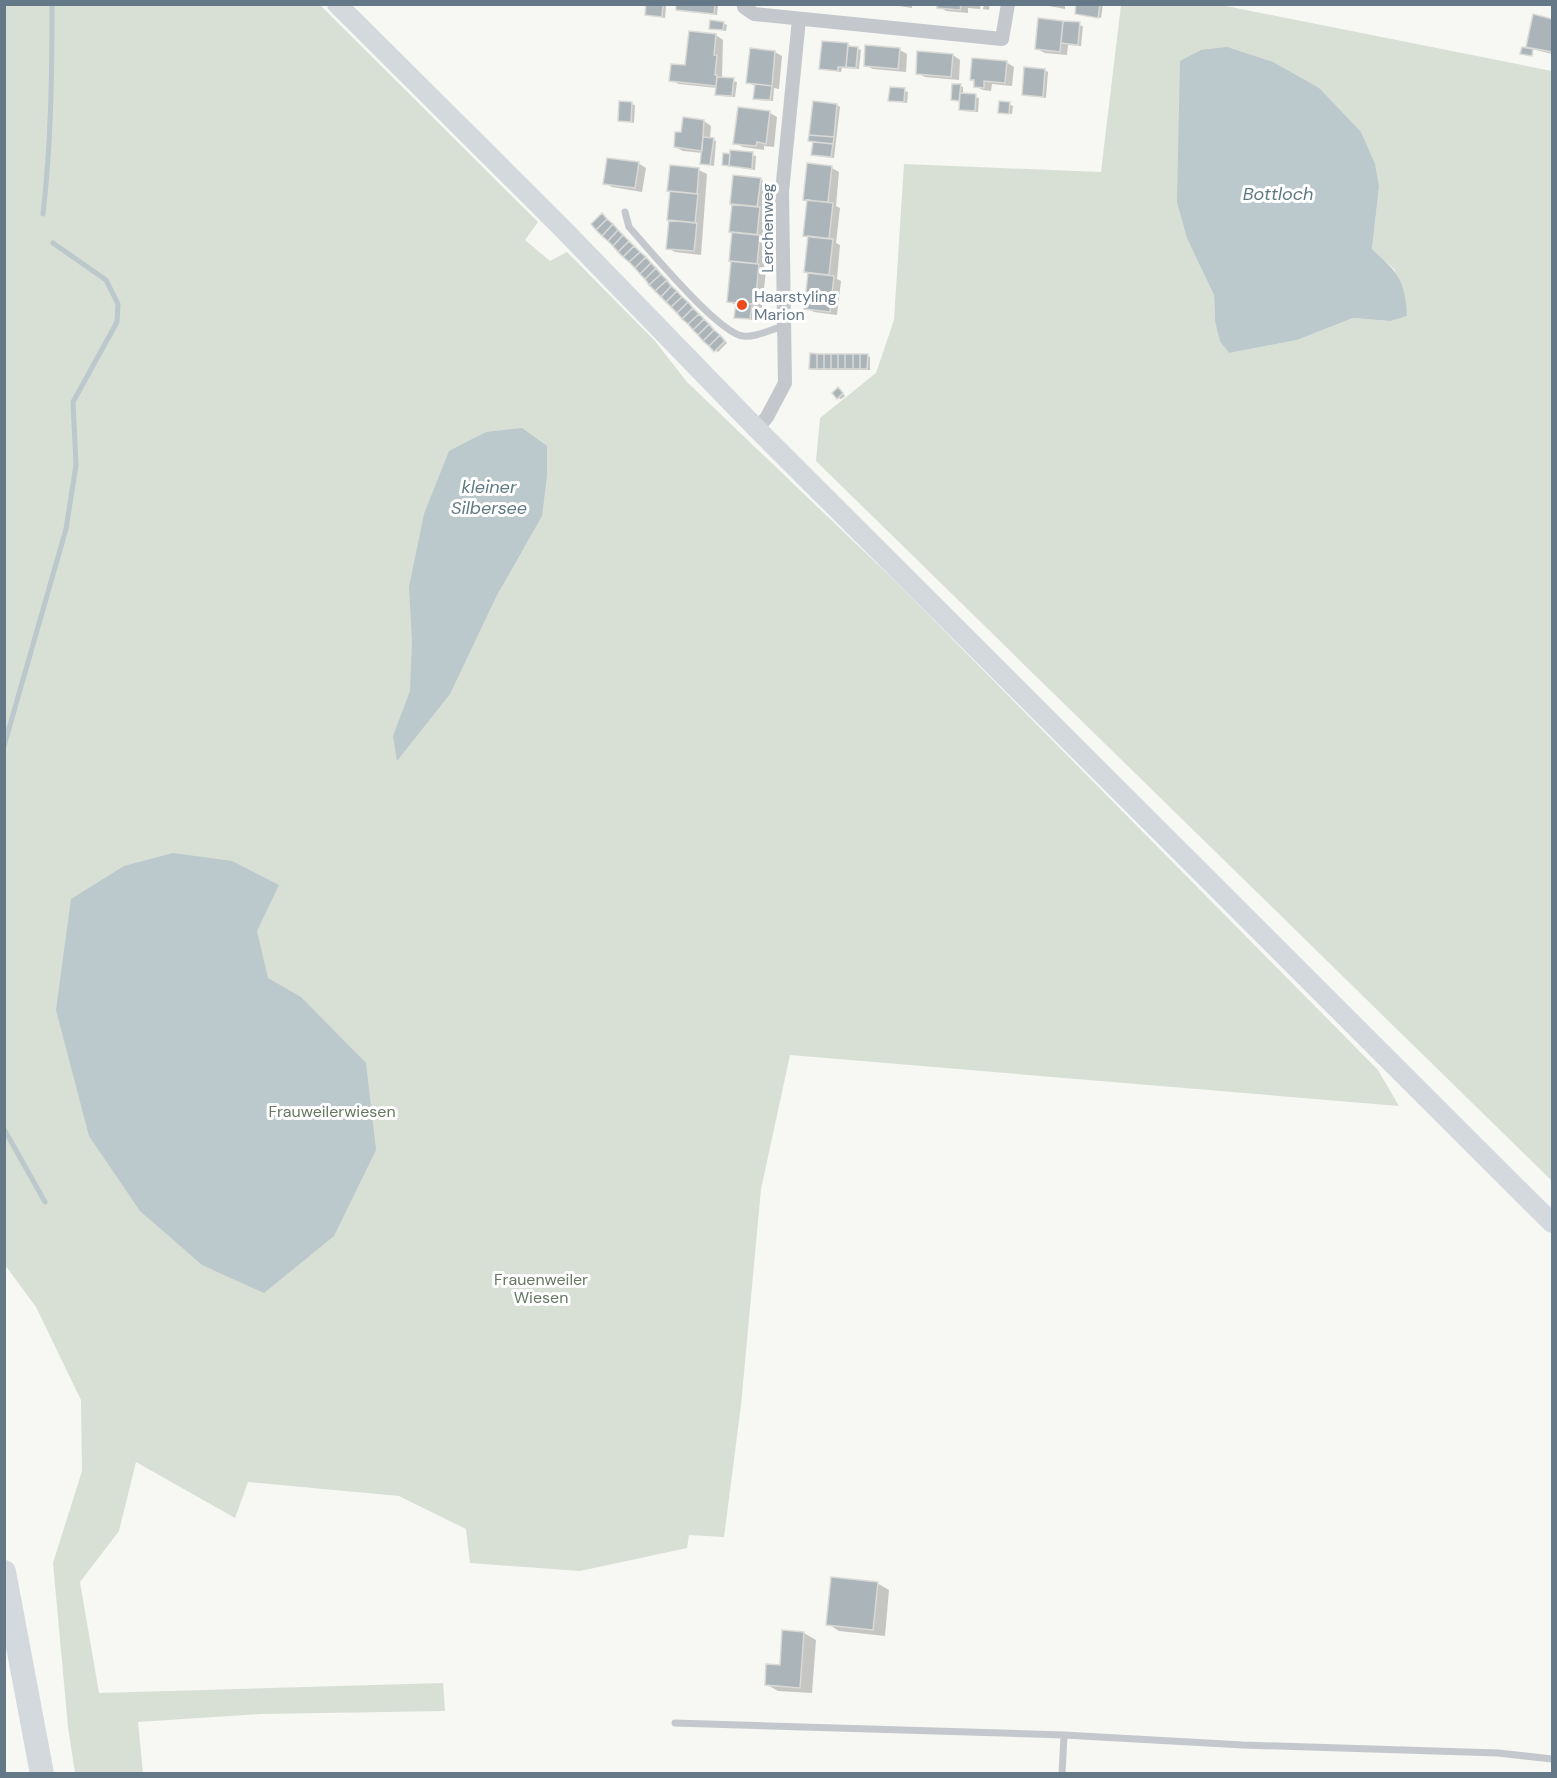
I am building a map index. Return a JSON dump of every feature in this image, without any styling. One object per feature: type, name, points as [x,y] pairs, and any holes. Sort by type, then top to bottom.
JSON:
[{"type":"highway","points":[[4,1572],[42,1773]]},
{"type":"main road","points":[[337,4],[562,228],[757,429],[1552,1223]]},
{"type":"street","points":[[744,4],[744,7],[754,14],[1002,39],[1008,4]]},
{"type":"street","name":"Lerchenweg","points":[[757,429],[767,417],[785,383],[782,192],[799,19]]},
{"type":"lane","points":[[625,212],[629,227],[707,311],[727,329],[743,336],[755,335],[785,325]]},
{"type":"lane","points":[[675,1723],[1064,1735],[1243,1745],[1497,1753],[1552,1759]]},
{"type":"lane","points":[[1062,1773],[1064,1735]]},
{"type":"green space","name":"Frauweilerwiesen","points":[[5,5],[320,5],[538,222],[525,240],[550,261],[567,252],[655,341],[687,382],[896,582],[1378,1070],[1399,1106],[790,1055],[761,1189],[741,1405],[724,1537],[689,1535],[687,1548],[580,1571],[470,1563],[466,1529],[399,1496],[248,1482],[235,1518],[136,1462],[119,1531],[80,1582],[99,1693],[443,1683],[445,1711],[261,1714],[138,1722],[143,1773],[75,1773],[68,1727],[53,1563],[82,1471],[81,1400],[36,1307],[5,1265]]},
{"type":"green space","points":[[1121,5],[1221,5],[1552,71],[1551,1180],[816,461],[820,418],[876,373],[894,320],[904,164],[1101,172]],"holes":[[[1379,187],[1372,249],[1395,270],[1390,321],[1353,318],[1297,340],[1229,353],[1215,321],[1214,295],[1202,269]]]},
{"type":"water","name":"Bottloch","points":[[1227,47],[1273,62],[1319,88],[1361,132],[1375,164],[1379,187],[1372,249],[1394,271],[1402,285],[1407,316],[1390,321],[1353,318],[1297,340],[1229,353],[1220,341],[1215,321],[1214,295],[1187,238],[1177,202],[1180,61],[1201,50]]},
{"type":"water","name":"kleiner Silbersee","points":[[522,428],[547,446],[547,476],[542,516],[497,595],[450,694],[397,761],[393,736],[410,691],[412,641],[409,587],[424,514],[449,451],[486,432]]},
{"type":"water","points":[[173,853],[232,861],[279,885],[257,931],[268,978],[301,997],[366,1063],[376,1150],[334,1236],[264,1293],[202,1265],[140,1211],[89,1136],[56,1010],[71,899],[124,866]]},
{"type":"building","points":[[646,4],[663,4],[662,17],[645,15]]},
{"type":"building","points":[[676,4],[715,4],[714,14],[676,10]]},
{"type":"building","points":[[937,4],[961,4],[960,10],[937,8]]},
{"type":"building","points":[[1076,4],[1100,4],[1098,18],[1075,14]]},
{"type":"building","points":[[1533,14],[1552,19],[1552,52],[1526,47]]},
{"type":"building","points":[[1038,18],[1063,21],[1060,52],[1035,49]]},
{"type":"building","points":[[710,20],[724,22],[723,30],[709,29]]},
{"type":"building","points":[[1063,21],[1080,22],[1078,45],[1061,43]]},
{"type":"building","points":[[689,31],[716,34],[714,55],[717,55],[716,86],[669,81],[671,64],[685,65]]},
{"type":"building","points":[[822,41],[848,43],[846,67],[838,67],[838,71],[819,69]]},
{"type":"building","points":[[865,45],[900,48],[898,69],[864,66]]},
{"type":"building","points":[[848,46],[858,47],[856,68],[846,67]]},
{"type":"building","points":[[1522,47],[1533,49],[1532,56],[1520,54]]},
{"type":"building","points":[[750,48],[775,51],[772,86],[746,83]]},
{"type":"building","points":[[917,51],[953,54],[951,77],[916,74]]},
{"type":"building","points":[[972,58],[1007,61],[1005,83],[984,81],[984,88],[974,87],[974,80],[970,80]]},
{"type":"building","points":[[1024,67],[1045,69],[1043,97],[1022,95]]},
{"type":"building","points":[[717,77],[734,78],[732,96],[715,95]]},
{"type":"building","points":[[755,84],[772,86],[770,100],[753,99]]},
{"type":"building","points":[[952,84],[961,84],[959,101],[951,100]]},
{"type":"building","points":[[890,87],[905,88],[904,102],[888,101]]},
{"type":"building","points":[[960,93],[976,94],[975,111],[959,110]]},
{"type":"building","points":[[619,101],[632,102],[631,122],[618,121]]},
{"type":"building","points":[[813,101],[837,104],[834,137],[809,135]]},
{"type":"building","points":[[999,101],[1010,102],[1009,114],[998,113]]},
{"type":"building","points":[[738,107],[770,111],[766,144],[757,142],[756,146],[733,144]]},
{"type":"building","points":[[683,117],[704,120],[702,151],[674,147],[675,132],[681,132]]},
{"type":"building","points":[[809,135],[834,137],[833,144],[808,141]]},
{"type":"building","points":[[703,137],[714,138],[710,165],[700,164]]},
{"type":"building","points":[[813,142],[833,144],[831,157],[811,155]]},
{"type":"building","points":[[730,150],[753,152],[752,169],[729,166]]},
{"type":"building","points":[[723,153],[730,154],[729,166],[722,165]]},
{"type":"building","points":[[607,158],[639,162],[635,188],[603,184]]},
{"type":"building","points":[[807,163],[832,166],[828,202],[803,200]]},
{"type":"building","points":[[670,165],[699,168],[697,194],[667,191]]},
{"type":"building","points":[[733,175],[761,178],[757,207],[730,204]]},
{"type":"building","points":[[670,191],[698,194],[695,223],[667,220]]},
{"type":"building","points":[[807,200],[833,203],[829,239],[803,236]]},
{"type":"building","points":[[732,204],[760,207],[757,235],[729,232]]},
{"type":"building","points":[[602,213],[607,219],[596,230],[591,224]]},
{"type":"building","points":[[607,219],[613,224],[602,236],[596,230]]},
{"type":"building","points":[[669,220],[697,223],[694,251],[666,249]]},
{"type":"building","points":[[613,224],[618,230],[608,241],[602,236]]},
{"type":"building","points":[[618,230],[623,235],[613,246],[608,241]]},
{"type":"building","points":[[732,232],[760,235],[757,264],[729,261]]},
{"type":"building","points":[[623,235],[629,241],[618,252],[613,246]]},
{"type":"building","points":[[808,236],[833,239],[829,275],[804,272]]},
{"type":"building","points":[[629,241],[634,246],[623,257],[618,252]]},
{"type":"building","points":[[634,246],[640,252],[629,262],[623,257]]},
{"type":"building","points":[[640,252],[646,257],[635,268],[629,262]]},
{"type":"building","points":[[646,257],[651,263],[640,274],[635,268]]},
{"type":"building","points":[[731,261],[759,264],[755,305],[727,302]]},
{"type":"building","points":[[651,263],[656,268],[645,279],[640,274]]},
{"type":"building","points":[[656,268],[661,274],[649,285],[645,279]]},
{"type":"building","points":[[808,273],[834,276],[830,312],[804,309]]},
{"type":"building","points":[[661,274],[667,280],[655,291],[649,285]]},
{"type":"building","points":[[667,280],[671,286],[661,297],[655,291]]},
{"type":"building","points":[[671,286],[677,291],[666,302],[661,297]]},
{"type":"building","points":[[677,291],[682,297],[671,307],[666,302]]},
{"type":"building","points":[[682,297],[688,302],[677,313],[671,307]]},
{"type":"building","points":[[688,302],[693,308],[682,319],[677,313]]},
{"type":"building","points":[[736,303],[752,304],[750,319],[734,318]]},
{"type":"building","points":[[693,308],[699,314],[688,324],[682,319]]},
{"type":"building","points":[[699,314],[704,319],[693,330],[688,324]]},
{"type":"building","points":[[704,319],[709,324],[698,335],[693,330]]},
{"type":"building","points":[[709,324],[714,330],[703,341],[698,335]]},
{"type":"building","points":[[714,330],[720,335],[709,346],[703,341]]},
{"type":"building","points":[[720,335],[725,341],[714,352],[709,346]]},
{"type":"building","points":[[810,353],[817,354],[817,369],[809,369]]},
{"type":"building","points":[[817,354],[824,354],[824,369],[817,369]]},
{"type":"building","points":[[824,354],[831,354],[831,369],[824,369]]},
{"type":"building","points":[[831,354],[838,354],[838,369],[831,369]]},
{"type":"building","points":[[838,354],[845,354],[845,369],[838,369]]},
{"type":"building","points":[[845,354],[853,354],[853,369],[845,369]]},
{"type":"building","points":[[853,354],[860,354],[860,369],[853,369]]},
{"type":"building","points":[[860,354],[868,354],[867,369],[860,369]]},
{"type":"building","points":[[838,387],[843,393],[837,399],[832,393]]},
{"type":"building","points":[[831,1577],[878,1582],[873,1630],[826,1625]]},
{"type":"building","points":[[782,1630],[804,1632],[800,1688],[765,1685],[766,1664],[780,1665]]},
{"type":"waterway","points":[[43,214],[48,162],[52,4]]},
{"type":"waterway","points":[[4,746],[66,529],[76,465],[73,402],[117,322],[118,304],[106,280],[53,243]]},
{"type":"waterway","points":[[4,1129],[45,1202]]},
{"type":"place","name":"Haarstyling Marion","points":[[742,305]]},
{"type":"park label","name":"Frauenweiler Wiesen","points":[[541,1288]]}]
